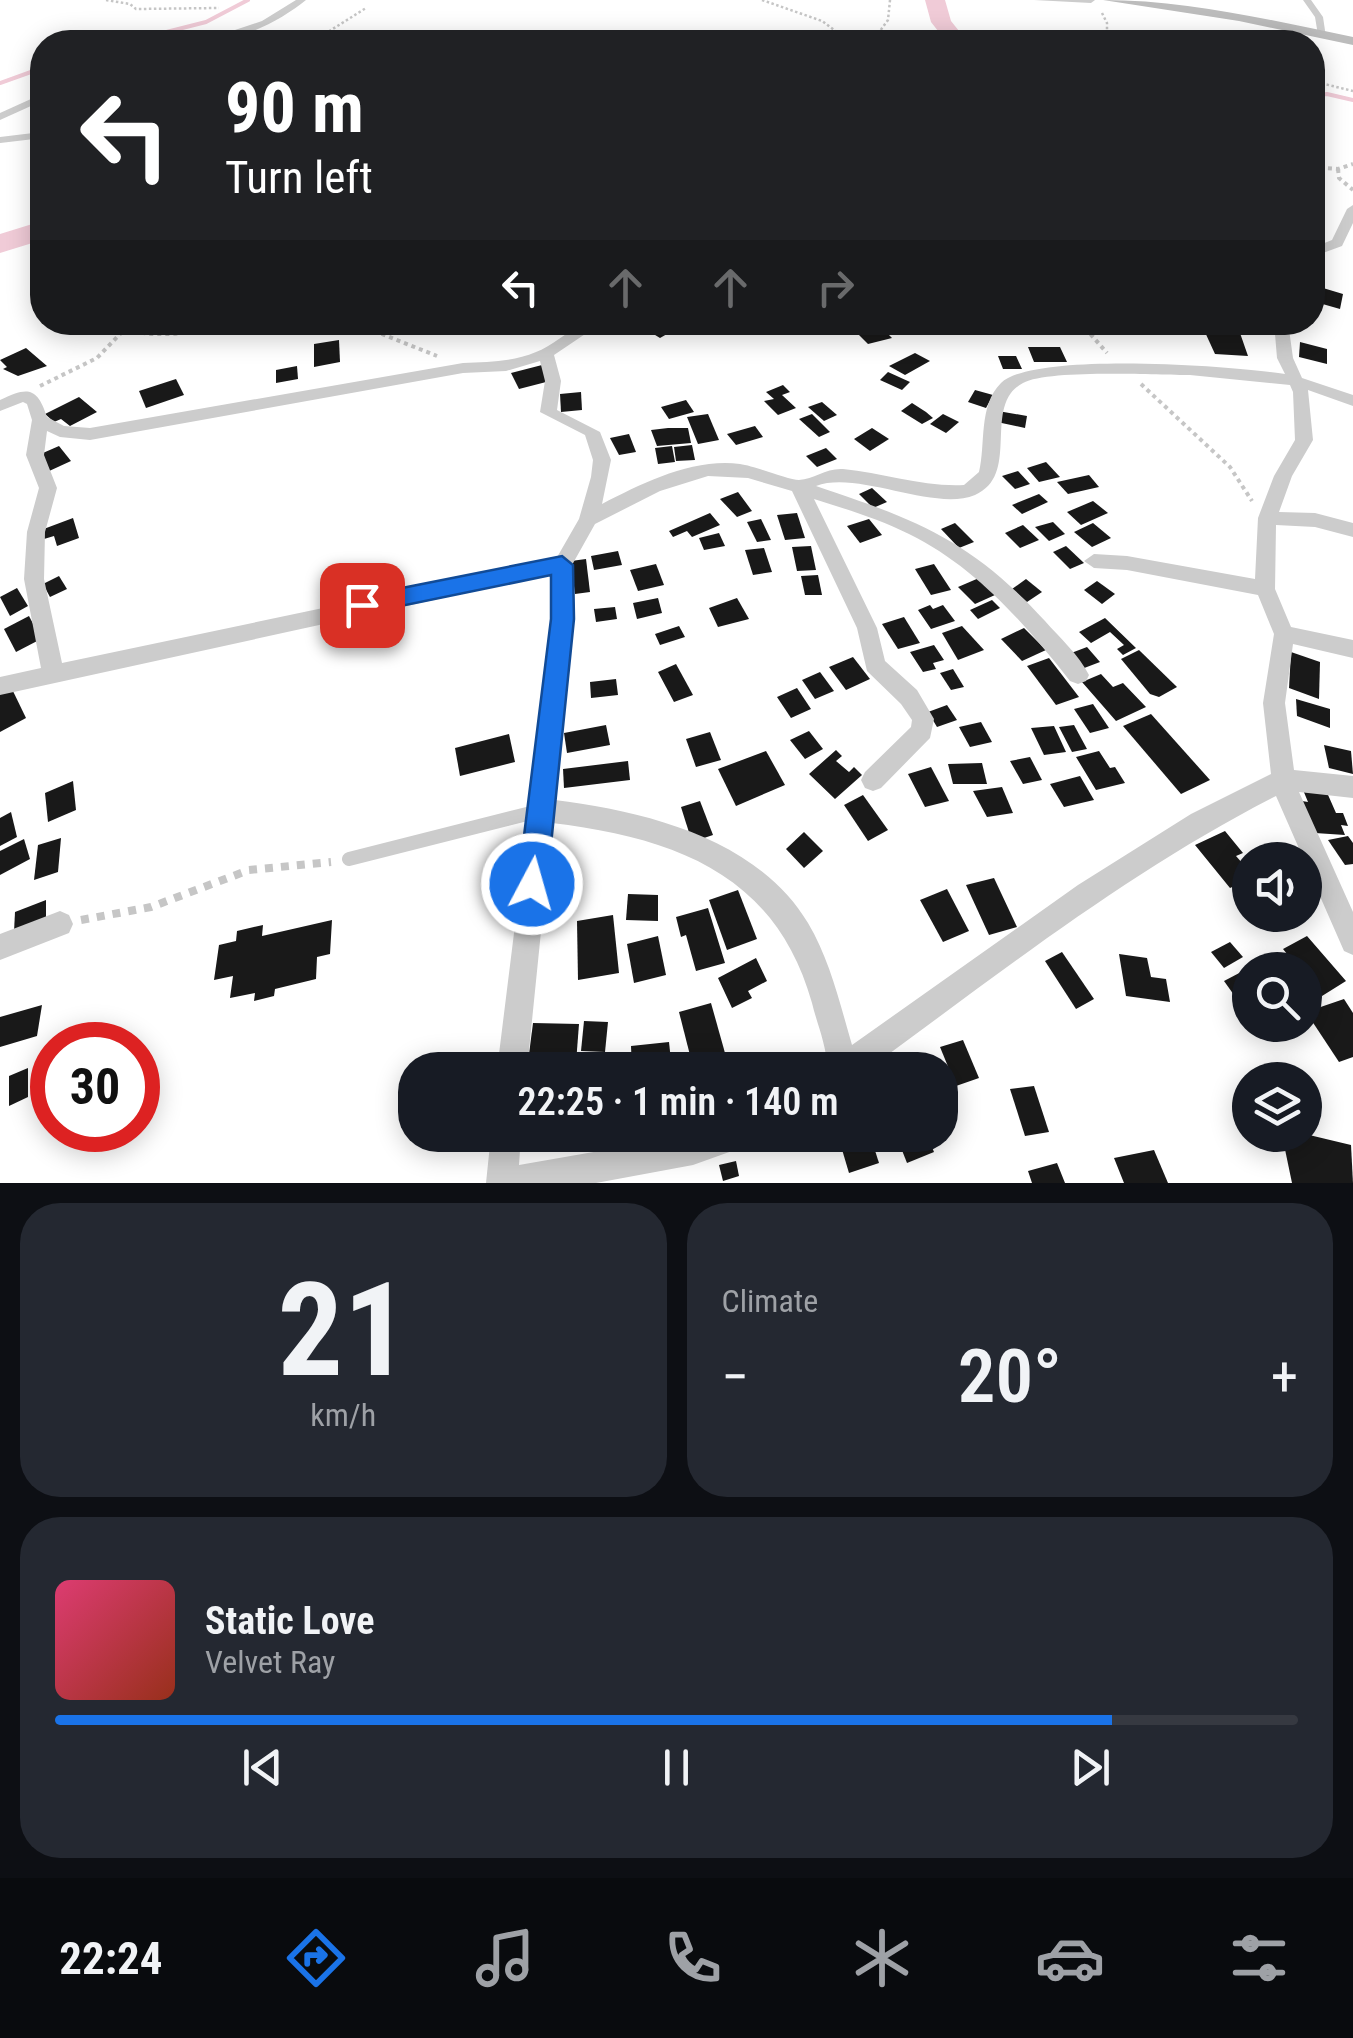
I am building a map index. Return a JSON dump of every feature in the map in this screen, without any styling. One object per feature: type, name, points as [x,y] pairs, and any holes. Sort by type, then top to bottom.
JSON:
[{"type":"street","points":[[243,30],[265,23],[302,0]]},
{"type":"street","points":[[1038,0],[1092,0]]},
{"type":"street","points":[[1109,0],[1302,30]]},
{"type":"street","points":[[1307,0],[1322,30]]},
{"type":"street","points":[[1325,34],[1353,41]]},
{"type":"street","points":[[0,117],[30,103]]},
{"type":"street","points":[[1325,248],[1337,243],[1353,209]]},
{"type":"street","points":[[40,420],[60,431],[90,434],[462,368],[506,366],[546,354],[572,335]]},
{"type":"street","points":[[1283,335],[1286,358],[1298,384],[1304,440],[1283,476],[1267,518],[1265,589],[1284,634],[1274,704],[1292,809],[1353,942]]},
{"type":"street","points":[[514,1052],[563,619],[562,565],[588,519],[600,478],[598,443],[581,425],[548,412],[553,380],[546,354]]},
{"type":"street","points":[[799,487],[819,476],[844,473],[885,484],[962,492],[974,488],[984,481],[990,466],[995,408],[1001,392],[1014,380],[1050,371],[1180,368],[1298,384],[1353,401]]},
{"type":"street","points":[[0,406],[24,395],[34,401],[40,420],[34,456],[48,488],[36,532],[34,579],[52,668],[58,672],[66,674],[124,656],[562,565]]},
{"type":"street","points":[[588,519],[639,494],[721,469],[799,487],[911,528],[955,551],[1013,601],[1078,675]]},
{"type":"street","points":[[799,487],[867,628],[875,666],[909,696],[923,719],[922,731],[873,780]]},
{"type":"street","points":[[1267,518],[1315,520],[1353,530]]},
{"type":"street","points":[[1094,562],[1127,563],[1265,589]]},
{"type":"street","points":[[1284,634],[1353,649]]},
{"type":"street","points":[[0,686],[58,672]]},
{"type":"street","points":[[867,1052],[1086,894],[1200,822],[1284,780],[1353,787]]},
{"type":"street","points":[[540,810],[612,818],[649,828],[732,866],[756,883],[795,927],[810,955],[838,1052]]},
{"type":"street","points":[[0,947],[60,924]]},
{"type":"street","points":[[509,1152],[514,1182],[683,1152]]},
{"type":"lane","points":[[0,140],[30,137]]},
{"type":"lane","points":[[349,859],[540,810]]},
{"type":"path","points":[[106,0],[130,4],[136,9],[219,8]]},
{"type":"path","points":[[762,0],[822,21],[834,30]]},
{"type":"path","points":[[881,30],[888,20],[890,0]]},
{"type":"path","points":[[331,30],[366,8]]},
{"type":"path","points":[[1325,84],[1353,90]]},
{"type":"path","points":[[1325,168],[1353,164]]},
{"type":"path","points":[[1338,168],[1339,178],[1353,190]]},
{"type":"path","points":[[24,395],[96,358],[117,342],[120,335]]},
{"type":"path","points":[[383,335],[462,368]]},
{"type":"path","points":[[1092,335],[1170,416],[1230,464],[1244,482],[1256,510],[1267,518]]},
{"type":"path","points":[[60,924],[151,907],[248,870],[349,859]]},
{"type":"building","points":[[1325,289],[1343,294],[1340,309],[1325,305]]},
{"type":"building","points":[[859,335],[892,338],[868,344]]},
{"type":"building","points":[[1206,335],[1241,335],[1248,356],[1215,354]]},
{"type":"building","points":[[339,340],[340,362],[314,367],[314,344]]},
{"type":"building","points":[[1300,342],[1327,349],[1327,364],[1299,357]]},
{"type":"building","points":[[1028,347],[1060,347],[1067,362],[1034,362]]},
{"type":"building","points":[[26,348],[47,366],[18,376],[3,369],[7,367],[0,360]]},
{"type":"building","points":[[915,353],[930,361],[905,375],[889,366]]},
{"type":"building","points":[[998,356],[1016,356],[1022,369],[1003,369]]},
{"type":"building","points":[[542,365],[550,381],[519,389],[511,373]]},
{"type":"building","points":[[297,366],[298,379],[276,383],[276,370]]},
{"type":"building","points":[[888,372],[910,382],[902,390],[880,380]]},
{"type":"building","points":[[176,379],[184,395],[146,408],[139,391]]},
{"type":"building","points":[[783,385],[790,392],[782,395],[796,408],[778,415],[764,401],[774,399],[766,392]]},
{"type":"building","points":[[975,390],[993,395],[986,408],[968,402]]},
{"type":"building","points":[[581,392],[582,410],[561,412],[560,394]]},
{"type":"building","points":[[79,397],[97,412],[70,426],[61,419],[54,422],[45,414]]},
{"type":"building","points":[[686,400],[694,412],[669,419],[661,407]]},
{"type":"building","points":[[822,402],[837,415],[824,421],[808,407]]},
{"type":"building","points":[[912,403],[933,418],[922,424],[901,411]]},
{"type":"building","points":[[998,411],[1027,416],[1025,428],[997,422]]},
{"type":"building","points":[[708,414],[719,440],[698,444],[687,417]]},
{"type":"building","points":[[812,414],[830,432],[819,437],[799,419]]},
{"type":"building","points":[[943,414],[959,422],[946,433],[930,424]]},
{"type":"building","points":[[755,426],[763,437],[736,445],[727,434]]},
{"type":"building","points":[[688,428],[691,443],[657,446],[651,430]]},
{"type":"building","points":[[872,428],[889,439],[870,451],[854,439]]},
{"type":"building","points":[[629,434],[636,452],[619,455],[610,438]]},
{"type":"building","points":[[692,445],[695,460],[676,461],[674,447]]},
{"type":"building","points":[[59,446],[71,461],[47,472],[36,456]]},
{"type":"building","points":[[672,446],[675,462],[658,464],[655,448]]},
{"type":"building","points":[[826,448],[837,459],[817,467],[806,456]]},
{"type":"building","points":[[1046,462],[1060,477],[1039,482],[1027,468]]},
{"type":"building","points":[[1018,471],[1030,484],[1015,489],[1002,476]]},
{"type":"building","points":[[1089,475],[1099,487],[1068,494],[1057,482]]},
{"type":"building","points":[[872,488],[887,502],[873,508],[859,494]]},
{"type":"building","points":[[738,492],[752,511],[737,517],[720,499]]},
{"type":"building","points":[[1039,494],[1048,502],[1022,514],[1012,505]]},
{"type":"building","points":[[1093,501],[1108,513],[1081,525],[1067,512]]},
{"type":"building","points":[[710,513],[720,525],[692,537],[687,531],[673,537],[669,531]]},
{"type":"building","points":[[797,513],[805,538],[785,540],[777,515]]},
{"type":"building","points":[[73,518],[79,538],[57,546],[54,536],[44,539],[41,530]]},
{"type":"building","points":[[761,519],[771,540],[757,542],[747,522]]},
{"type":"building","points":[[869,519],[882,535],[860,543],[847,526]]},
{"type":"building","points":[[1053,522],[1065,534],[1049,541],[1035,527]]},
{"type":"building","points":[[955,523],[974,542],[959,548],[941,529]]},
{"type":"building","points":[[1093,523],[1111,538],[1092,547],[1074,532]]},
{"type":"building","points":[[1023,525],[1039,540],[1020,548],[1005,533]]},
{"type":"building","points":[[719,533],[725,546],[704,550],[699,538]]},
{"type":"building","points":[[811,546],[816,570],[797,571],[792,547]]},
{"type":"building","points":[[1066,546],[1084,563],[1070,569],[1053,552]]},
{"type":"building","points":[[764,548],[772,572],[753,575],[745,550]]},
{"type":"building","points":[[618,551],[622,565],[594,570],[591,556]]},
{"type":"building","points":[[586,559],[590,592],[575,594],[571,561]]},
{"type":"building","points":[[656,564],[664,585],[638,591],[630,570]]},
{"type":"building","points":[[934,564],[951,590],[931,595],[915,569]]},
{"type":"building","points":[[818,575],[822,595],[805,595],[801,576]]},
{"type":"building","points":[[59,576],[67,589],[50,597],[43,584]]},
{"type":"building","points":[[979,578],[995,595],[975,604],[958,587]]},
{"type":"building","points":[[1026,579],[1042,592],[1027,602],[1012,589]]},
{"type":"building","points":[[1097,581],[1115,594],[1102,604],[1084,590]]},
{"type":"building","points":[[17,588],[28,606],[10,616],[0,597]]},
{"type":"building","points":[[658,598],[662,613],[637,619],[633,603]]},
{"type":"building","points":[[737,598],[749,619],[718,627],[709,608]]},
{"type":"building","points":[[992,600],[1000,608],[978,619],[970,610]]},
{"type":"building","points":[[930,605],[933,609],[943,605],[955,621],[931,629],[918,610]]},
{"type":"building","points":[[615,607],[617,619],[596,622],[594,609]]},
{"type":"building","points":[[29,616],[41,639],[16,652],[4,629]]},
{"type":"building","points":[[904,617],[920,643],[898,649],[882,624]]},
{"type":"building","points":[[1105,618],[1136,648],[1123,655],[1117,649],[1124,645],[1110,632],[1091,643],[1079,632]]},
{"type":"building","points":[[679,626],[685,637],[660,645],[655,634]]},
{"type":"building","points":[[962,626],[984,650],[958,660],[942,633]]},
{"type":"building","points":[[1024,628],[1046,650],[1022,661],[1001,639]]},
{"type":"building","points":[[934,645],[944,660],[933,663],[936,669],[923,672],[910,652]]},
{"type":"building","points":[[1087,647],[1100,662],[1079,670],[1066,655]]},
{"type":"building","points":[[1139,650],[1177,687],[1159,697],[1150,694],[1121,659]]},
{"type":"building","points":[[1291,652],[1320,662],[1319,699],[1289,688]]},
{"type":"building","points":[[853,657],[870,679],[846,690],[829,667]]},
{"type":"building","points":[[1049,658],[1079,697],[1056,705],[1027,666]]},
{"type":"building","points":[[676,664],[693,695],[674,702],[658,672]]},
{"type":"building","points":[[953,669],[964,687],[951,690],[940,673]]},
{"type":"building","points":[[820,672],[834,691],[815,699],[802,680]]},
{"type":"building","points":[[1101,674],[1113,687],[1123,683],[1146,707],[1116,721],[1082,682]]},
{"type":"building","points":[[616,679],[618,695],[591,698],[590,682]]},
{"type":"building","points":[[11,687],[26,718],[0,732],[0,692]]},
{"type":"building","points":[[797,688],[811,709],[791,718],[777,697]]},
{"type":"building","points":[[1296,699],[1330,709],[1330,728],[1297,716]]},
{"type":"building","points":[[1093,704],[1109,728],[1090,733],[1074,709]]},
{"type":"building","points":[[947,705],[957,720],[937,727],[928,712]]},
{"type":"building","points":[[1151,714],[1210,780],[1181,794],[1123,726]]},
{"type":"building","points":[[981,722],[992,742],[970,747],[959,727]]},
{"type":"building","points":[[606,725],[610,745],[567,753],[564,733]]},
{"type":"building","points":[[1074,725],[1087,749],[1072,752],[1059,727]]},
{"type":"building","points":[[1054,726],[1066,752],[1044,755],[1031,728]]},
{"type":"building","points":[[809,731],[823,749],[805,759],[790,740]]},
{"type":"building","points":[[710,732],[721,760],[696,767],[686,739]]},
{"type":"building","points":[[509,734],[515,762],[460,776],[455,748]]},
{"type":"building","points":[[1324,745],[1351,751],[1353,774],[1329,768]]},
{"type":"building","points":[[836,750],[842,756],[836,761],[849,772],[854,767],[862,775],[835,799],[809,774]]},
{"type":"building","points":[[766,751],[785,785],[736,806],[718,769]]},
{"type":"building","points":[[1099,751],[1125,783],[1096,790],[1076,757]]},
{"type":"building","points":[[1030,757],[1042,780],[1023,784],[1010,761]]},
{"type":"building","points":[[628,761],[630,780],[564,788],[563,769]]},
{"type":"building","points":[[982,763],[987,784],[953,784],[948,764]]},
{"type":"building","points":[[931,767],[949,801],[925,807],[908,774]]},
{"type":"building","points":[[1080,776],[1094,800],[1064,807],[1050,784]]},
{"type":"building","points":[[73,781],[76,810],[48,822],[45,793]]},
{"type":"building","points":[[1301,785],[1325,788],[1336,813],[1343,813],[1348,826],[1341,825],[1345,835],[1315,833],[1302,801],[1308,802]]},
{"type":"building","points":[[1002,787],[1013,813],[987,817],[973,791]]},
{"type":"building","points":[[863,795],[888,830],[868,841],[844,805]]},
{"type":"building","points":[[700,801],[713,835],[692,842],[681,807]]},
{"type":"building","points":[[11,812],[17,837],[0,846],[0,818]]},
{"type":"building","points":[[1225,831],[1234,842],[1232,887],[1230,888],[1195,845]]},
{"type":"building","points":[[804,832],[823,851],[804,868],[786,849]]},
{"type":"building","points":[[1348,836],[1353,843],[1353,864],[1345,865],[1328,840]]},
{"type":"building","points":[[61,838],[58,872],[34,880],[38,845]]},
{"type":"building","points":[[24,839],[30,859],[0,875],[0,851]]},
{"type":"building","points":[[994,878],[1017,927],[989,935],[966,885]]},
{"type":"building","points":[[947,889],[969,931],[943,942],[920,900]]},
{"type":"building","points":[[738,890],[757,939],[727,950],[709,900]]},
{"type":"building","points":[[628,894],[658,895],[658,921],[626,920]]},
{"type":"building","points":[[46,900],[46,920],[14,932],[15,912]]},
{"type":"building","points":[[708,908],[725,963],[696,971],[686,935],[681,937],[676,917]]},
{"type":"building","points":[[613,915],[619,973],[578,980],[577,921]]},
{"type":"building","points":[[332,920],[330,954],[317,957],[316,979],[275,989],[274,996],[254,1001],[255,993],[230,998],[233,976],[214,980],[219,945],[236,941],[237,931],[263,925],[262,936]]},
{"type":"building","points":[[658,936],[666,975],[634,983],[627,944]]},
{"type":"building","points":[[1307,936],[1321,952],[1285,952],[1283,949]]},
{"type":"building","points":[[1230,942],[1239,952],[1232,952],[1232,963],[1224,968],[1211,952]]},
{"type":"building","points":[[1062,952],[1094,999],[1076,1009],[1045,961]]},
{"type":"building","points":[[1322,953],[1346,981],[1322,996]]},
{"type":"building","points":[[1119,954],[1147,958],[1151,977],[1166,979],[1170,1002],[1126,996]]},
{"type":"building","points":[[756,958],[767,981],[748,991],[752,998],[732,1008],[718,978]]},
{"type":"building","points":[[1344,999],[1353,1013],[1353,1057],[1339,1062],[1322,1036],[1322,1007]]},
{"type":"building","points":[[711,1003],[725,1052],[689,1052],[679,1012]]},
{"type":"building","points":[[42,1005],[39,1022],[30,1022],[30,1038],[0,1047],[0,1017]]},
{"type":"building","points":[[584,1021],[608,1022],[605,1052],[581,1051]]},
{"type":"building","points":[[533,1023],[579,1024],[577,1052],[529,1052]]},
{"type":"building","points":[[963,1040],[979,1078],[958,1085],[958,1052],[942,1052],[940,1047]]},
{"type":"building","points":[[669,1042],[670,1052],[631,1052],[631,1046]]},
{"type":"building","points":[[28,1068],[28,1097],[9,1106],[9,1076]]},
{"type":"building","points":[[1034,1086],[1049,1132],[1025,1136],[1010,1089]]},
{"type":"building","points":[[1322,1138],[1351,1145],[1353,1183],[1292,1183],[1286,1152],[1322,1152]]},
{"type":"building","points":[[1154,1150],[1168,1183],[1124,1183],[1114,1158]]},
{"type":"building","points":[[843,1152],[875,1152],[879,1163],[849,1173]]},
{"type":"building","points":[[903,1152],[934,1152],[907,1163]]},
{"type":"building","points":[[736,1161],[739,1176],[723,1181],[719,1165]]},
{"type":"building","points":[[1057,1163],[1065,1183],[1032,1183],[1028,1171]]},
{"type":"waterway","points":[[174,30],[206,22],[248,0]]},
{"type":"waterway","points":[[935,0],[941,22],[948,30]]},
{"type":"waterway","points":[[0,83],[30,72]]},
{"type":"waterway","points":[[1325,94],[1353,100]]},
{"type":"waterway","points":[[0,244],[30,234]]},
{"type":"route","points":[[362,605],[562,565],[563,619],[532,884]]}]
